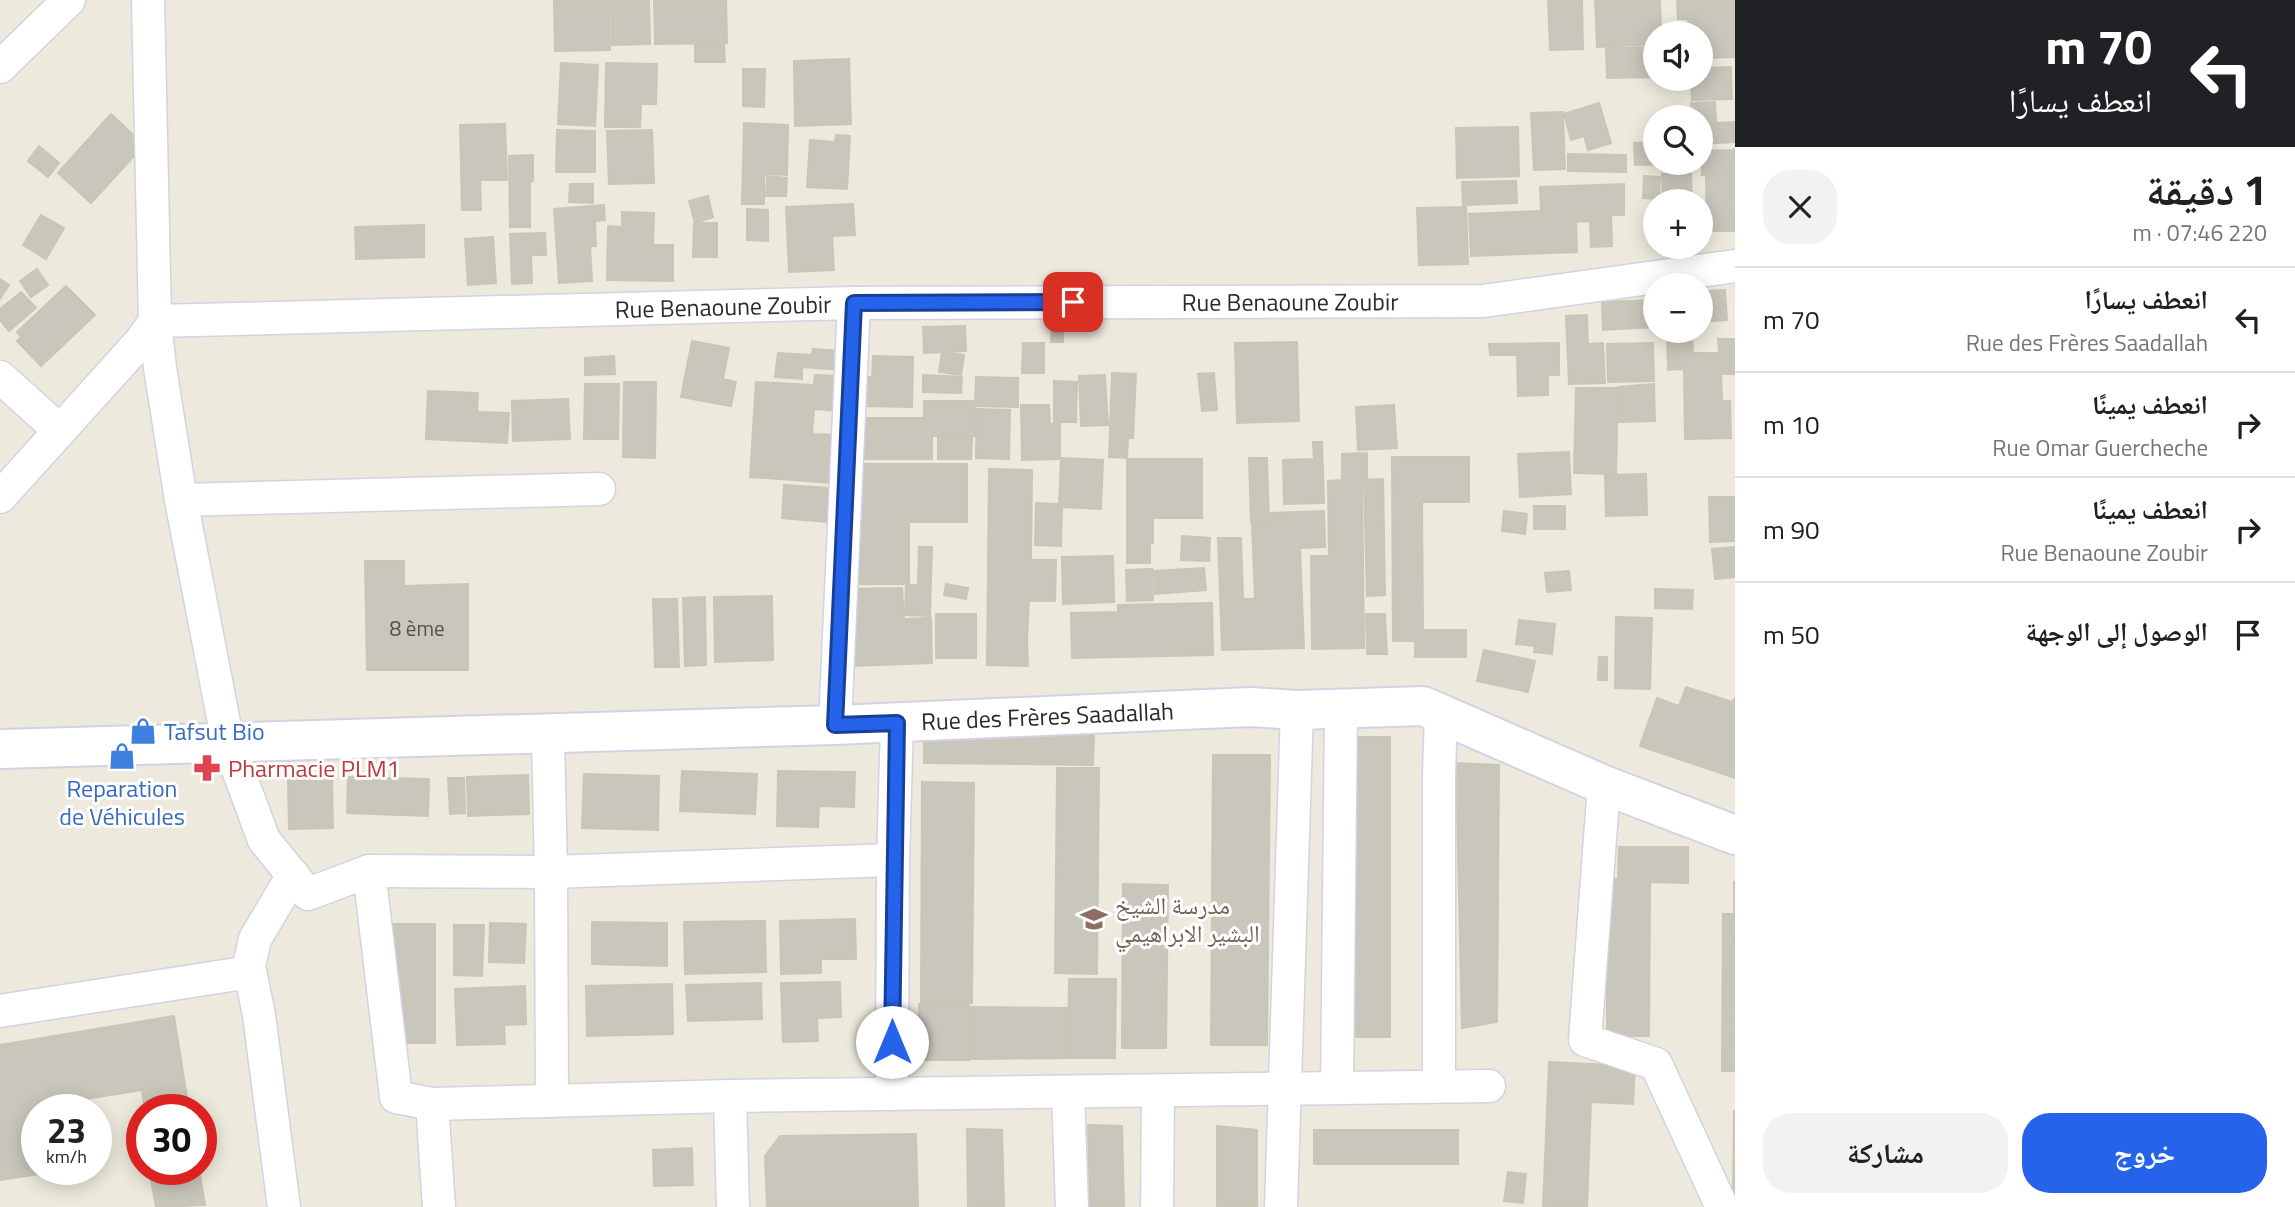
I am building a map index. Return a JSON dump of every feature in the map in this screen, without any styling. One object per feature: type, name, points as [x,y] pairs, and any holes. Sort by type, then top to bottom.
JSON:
[{"type":"street","points":[[0,66],[69,0]]},
{"type":"street","points":[[148,0],[148,331],[160,368],[181,500],[228,743],[264,840],[308,894],[369,871],[551,872],[893,860]]},
{"type":"street","name":"Rue Benaoune Zoubir","points":[[148,331],[854,303],[1483,301],[1735,266]]},
{"type":"street","points":[[835,725],[854,303]]},
{"type":"street","points":[[0,498],[148,331]]},
{"type":"street","points":[[0,377],[60,430]]},
{"type":"street","points":[[181,500],[599,489]]},
{"type":"street","name":"Rue des Frères Saadallah","points":[[0,749],[897,723],[1251,707],[1297,710],[1423,706],[1605,785],[1735,835]]},
{"type":"street","points":[[1337,1088],[1341,708]]},
{"type":"street","points":[[1280,1207],[1297,710]]},
{"type":"street","points":[[1438,1086],[1438,775],[1441,713]]},
{"type":"street","points":[[892,1094],[893,860],[897,723]]},
{"type":"street","points":[[548,734],[552,1101]]},
{"type":"street","points":[[1605,785],[1585,1040],[1656,1064],[1722,1207]]},
{"type":"street","points":[[369,871],[396,1097],[432,1104],[730,1096],[1489,1086]]},
{"type":"street","points":[[284,1207],[259,1015],[249,966],[255,939],[293,875]]},
{"type":"street","points":[[0,1011],[250,972]]},
{"type":"street","points":[[1157,1207],[1158,1091]]},
{"type":"street","points":[[1068,1092],[1072,1207]]},
{"type":"street","points":[[730,1096],[733,1207]]},
{"type":"street","points":[[432,1104],[439,1207]]},
{"type":"building","points":[[554,0],[609,0],[610,50],[555,51]]},
{"type":"building","points":[[611,0],[649,0],[650,44],[612,45]]},
{"type":"building","points":[[654,0],[726,0],[727,43],[655,44]]},
{"type":"building","points":[[1548,0],[1582,0],[1583,49],[1550,50]]},
{"type":"building","points":[[1595,0],[1660,0],[1661,21],[1643,21],[1643,45],[1597,47]]},
{"type":"building","points":[[1677,0],[1735,0],[1735,57],[1713,58],[1713,21],[1678,19]]},
{"type":"building","points":[[724,44],[725,62],[695,62],[695,45]]},
{"type":"building","points":[[1643,47],[1643,77],[1607,78],[1606,48]]},
{"type":"building","points":[[849,59],[851,124],[795,126],[794,61]]},
{"type":"building","points":[[561,63],[598,65],[595,126],[558,124]]},
{"type":"building","points":[[606,63],[657,64],[656,104],[641,104],[640,127],[605,127]]},
{"type":"building","points":[[1731,67],[1732,99],[1692,100],[1692,91],[1713,91],[1713,68]]},
{"type":"building","points":[[743,69],[765,69],[764,107],[743,106]]},
{"type":"building","points":[[1715,102],[1716,123],[1734,122],[1735,142],[1713,143],[1713,105],[1691,103]]},
{"type":"building","points":[[1599,103],[1611,143],[1588,150],[1584,136],[1571,140],[1564,114]]},
{"type":"building","points":[[1563,112],[1565,169],[1534,170],[1531,113]]},
{"type":"building","points":[[111,114],[144,145],[91,203],[58,173]]},
{"type":"building","points":[[744,123],[788,125],[787,175],[764,174],[764,204],[742,204]]},
{"type":"building","points":[[505,124],[507,180],[480,180],[481,210],[462,210],[460,125]]},
{"type":"building","points":[[1518,127],[1519,176],[1457,178],[1456,128]]},
{"type":"building","points":[[557,130],[595,131],[595,172],[556,172]]},
{"type":"building","points":[[652,130],[654,183],[609,184],[607,131]]},
{"type":"building","points":[[836,135],[850,136],[847,189],[807,187],[810,140],[835,142]]},
{"type":"building","points":[[1634,143],[1643,143],[1643,165],[1635,165]]},
{"type":"building","points":[[39,146],[59,163],[48,177],[28,161]]},
{"type":"building","points":[[1734,150],[1735,231],[1713,231],[1713,189],[1706,189],[1706,175],[1713,175],[1713,151]]},
{"type":"building","points":[[1568,154],[1626,155],[1626,172],[1568,171]]},
{"type":"building","points":[[533,155],[530,227],[510,227],[509,156]]},
{"type":"building","points":[[1662,175],[1691,175],[1692,189],[1663,189]]},
{"type":"building","points":[[767,176],[787,178],[786,196],[766,196]]},
{"type":"building","points":[[1644,176],[1660,177],[1659,189],[1643,189]]},
{"type":"building","points":[[1516,181],[1517,203],[1463,205],[1462,182]]},
{"type":"building","points":[[570,184],[593,184],[593,203],[569,202]]},
{"type":"building","points":[[1624,184],[1624,215],[1611,215],[1612,246],[1591,247],[1590,221],[1576,222],[1577,252],[1471,256],[1469,214],[1541,211],[1540,187]]},
{"type":"building","points":[[708,196],[713,217],[695,223],[689,201]]},
{"type":"building","points":[[853,204],[855,235],[832,236],[834,270],[789,272],[786,207]]},
{"type":"building","points":[[604,205],[605,220],[595,221],[596,246],[590,246],[592,281],[559,283],[554,209]]},
{"type":"building","points":[[1466,207],[1468,264],[1419,265],[1417,208]]},
{"type":"building","points":[[747,209],[768,210],[768,241],[747,240]]},
{"type":"building","points":[[622,212],[654,213],[653,245],[673,245],[673,281],[607,280],[608,226],[622,227]]},
{"type":"building","points":[[41,215],[64,228],[46,259],[23,245]]},
{"type":"building","points":[[694,223],[717,223],[717,257],[693,257]]},
{"type":"building","points":[[424,225],[424,257],[356,259],[355,227]]},
{"type":"building","points":[[545,233],[546,255],[531,255],[532,283],[512,284],[510,234]]},
{"type":"building","points":[[493,237],[496,283],[468,285],[465,239]]},
{"type":"building","points":[[37,269],[48,285],[31,297],[20,281]]},
{"type":"building","points":[[0,279],[9,285],[0,299]]},
{"type":"building","points":[[66,286],[95,315],[41,366],[17,341],[21,337],[17,332]]},
{"type":"building","points":[[1713,290],[1725,290],[1727,320],[1713,321]]},
{"type":"building","points":[[21,292],[36,308],[9,331],[0,320],[0,309]]},
{"type":"building","points":[[1643,300],[1643,328],[1603,330],[1602,302]]},
{"type":"building","points":[[1587,315],[1588,344],[1603,343],[1605,383],[1569,384],[1566,316]]},
{"type":"building","points":[[1052,316],[1063,316],[1063,342],[1051,342]]},
{"type":"building","points":[[965,326],[966,351],[924,353],[923,327]]},
{"type":"building","points":[[1718,339],[1735,339],[1735,374],[1721,374],[1722,401],[1730,401],[1731,438],[1685,439],[1684,369],[1668,370],[1667,343],[1693,343],[1693,353],[1719,353]]},
{"type":"building","points":[[692,341],[729,348],[723,379],[736,382],[731,406],[681,397]]},
{"type":"building","points":[[1297,342],[1299,421],[1237,423],[1235,343]]},
{"type":"building","points":[[1023,343],[1044,343],[1044,373],[1022,373]]},
{"type":"building","points":[[1559,343],[1559,375],[1548,375],[1548,395],[1518,396],[1517,355],[1490,355],[1489,344]]},
{"type":"building","points":[[1653,343],[1654,381],[1608,382],[1607,344]]},
{"type":"building","points":[[813,349],[842,351],[841,370],[802,367],[802,379],[775,377],[778,353],[812,355]]},
{"type":"building","points":[[942,352],[964,355],[961,375],[939,372]]},
{"type":"building","points":[[614,356],[615,374],[585,375],[585,358]]},
{"type":"building","points":[[873,356],[913,357],[912,407],[862,406],[863,377],[872,377]]},
{"type":"building","points":[[1112,373],[1136,374],[1133,438],[1128,438],[1127,458],[1109,457]]},
{"type":"building","points":[[1214,373],[1217,410],[1202,411],[1198,374]]},
{"type":"building","points":[[815,375],[841,376],[839,411],[814,409],[812,434],[836,435],[833,483],[750,477],[756,382],[814,385]]},
{"type":"building","points":[[923,375],[962,377],[961,393],[923,392]]},
{"type":"building","points":[[1105,375],[1108,425],[1081,426],[1079,376]]},
{"type":"building","points":[[976,377],[1018,378],[1018,407],[975,406]]},
{"type":"building","points":[[1054,381],[1077,382],[1076,422],[1054,422]]},
{"type":"building","points":[[624,382],[656,382],[655,458],[623,457]]},
{"type":"building","points":[[585,384],[619,384],[618,439],[584,439]]},
{"type":"building","points":[[1654,384],[1655,421],[1618,422],[1618,387]]},
{"type":"building","points":[[1576,388],[1618,388],[1616,474],[1574,473]]},
{"type":"building","points":[[428,391],[478,393],[477,412],[509,413],[507,443],[426,439]]},
{"type":"building","points":[[568,399],[570,439],[513,441],[512,401]]},
{"type":"building","points":[[924,401],[975,401],[975,436],[932,436],[932,459],[863,459],[863,418],[924,418]]},
{"type":"building","points":[[1021,405],[1049,405],[1050,424],[1060,424],[1060,459],[1022,460]]},
{"type":"building","points":[[1394,405],[1397,448],[1358,450],[1356,407]]},
{"type":"building","points":[[977,409],[1010,410],[1009,459],[976,458]]},
{"type":"building","points":[[938,438],[972,438],[971,459],[938,459]]},
{"type":"building","points":[[1313,442],[1322,442],[1324,503],[1284,504],[1283,460],[1314,459]]},
{"type":"building","points":[[1569,452],[1571,494],[1520,497],[1518,454]]},
{"type":"building","points":[[1367,453],[1367,478],[1362,478],[1364,648],[1312,649],[1311,556],[1329,556],[1328,481],[1342,480],[1342,454]]},
{"type":"building","points":[[1392,457],[1469,457],[1469,502],[1422,502],[1423,630],[1466,630],[1466,657],[1415,657],[1415,641],[1393,641]]},
{"type":"building","points":[[1061,458],[1103,460],[1101,509],[1062,507],[1061,546],[1035,545],[1036,503],[1059,504]]},
{"type":"building","points":[[1249,458],[1267,458],[1269,522],[1251,522]]},
{"type":"building","points":[[1127,459],[1202,459],[1202,518],[1153,518],[1150,563],[1127,563]]},
{"type":"building","points":[[855,464],[967,464],[967,522],[909,522],[909,584],[855,584]]},
{"type":"building","points":[[989,469],[1032,470],[1031,560],[1056,560],[1055,601],[1029,601],[1028,666],[987,665]]},
{"type":"building","points":[[1646,474],[1647,515],[1606,516],[1605,475]]},
{"type":"building","points":[[1383,479],[1385,595],[1367,596],[1364,480]]},
{"type":"building","points":[[784,485],[830,488],[827,522],[782,518]]},
{"type":"building","points":[[1709,497],[1735,497],[1735,541],[1710,542]]},
{"type":"building","points":[[1534,506],[1565,506],[1565,529],[1534,529]]},
{"type":"building","points":[[1324,511],[1325,547],[1300,548],[1304,648],[1222,650],[1218,538],[1241,538],[1243,599],[1255,599],[1252,524],[1271,523],[1271,513]]},
{"type":"building","points":[[1504,511],[1527,514],[1525,534],[1502,531]]},
{"type":"building","points":[[1182,536],[1210,538],[1209,561],[1181,560]]},
{"type":"building","points":[[919,547],[932,547],[930,616],[905,615],[906,585],[918,585]]},
{"type":"building","points":[[1735,547],[1735,577],[1715,579],[1712,549]]},
{"type":"building","points":[[1113,556],[1114,602],[1063,604],[1062,557]]},
{"type":"building","points":[[365,561],[404,561],[404,586],[468,584],[468,670],[367,670]]},
{"type":"building","points":[[1204,568],[1206,590],[1155,594],[1154,571]]},
{"type":"building","points":[[1152,569],[1153,600],[1127,601],[1126,570]]},
{"type":"building","points":[[1569,571],[1571,590],[1547,592],[1545,573]]},
{"type":"building","points":[[946,584],[968,588],[966,599],[944,595]]},
{"type":"building","points":[[902,588],[904,619],[931,618],[932,663],[852,666],[849,589]]},
{"type":"building","points":[[1655,589],[1693,590],[1692,609],[1655,608]]},
{"type":"building","points":[[772,596],[773,660],[715,662],[714,597]]},
{"type":"building","points":[[705,597],[706,665],[685,666],[683,598]]},
{"type":"building","points":[[653,599],[677,599],[679,667],[655,667]]},
{"type":"building","points":[[1212,603],[1213,655],[1072,658],[1071,613],[1118,612],[1118,605]]},
{"type":"building","points":[[936,614],[976,614],[976,658],[936,658]]},
{"type":"building","points":[[1366,614],[1385,614],[1387,654],[1367,654]]},
{"type":"building","points":[[1616,617],[1652,618],[1650,689],[1615,688]]},
{"type":"building","points":[[1519,620],[1555,624],[1552,654],[1534,652],[1535,646],[1516,644]]},
{"type":"building","points":[[1484,650],[1535,661],[1528,692],[1477,681]]},
{"type":"building","points":[[1599,657],[1607,657],[1607,680],[1598,680]]},
{"type":"building","points":[[1686,687],[1732,702],[1735,698],[1735,778],[1640,746],[1657,698],[1679,706]]},
{"type":"building","points":[[924,734],[1094,736],[1093,765],[924,763]]},
{"type":"building","points":[[1355,737],[1390,737],[1390,1037],[1355,1037]]},
{"type":"building","points":[[1213,755],[1270,755],[1267,1045],[1211,1045]]},
{"type":"building","points":[[1456,763],[1499,765],[1497,1022],[1462,1028]]},
{"type":"building","points":[[1057,768],[1099,768],[1097,974],[1055,973]]},
{"type":"building","points":[[682,771],[757,774],[755,814],[680,811]]},
{"type":"building","points":[[778,771],[855,772],[854,807],[819,806],[818,827],[777,826]]},
{"type":"building","points":[[584,774],[659,776],[658,830],[582,828]]},
{"type":"building","points":[[528,775],[529,814],[468,816],[467,777]]},
{"type":"building","points":[[348,777],[429,779],[428,816],[347,813]]},
{"type":"building","points":[[448,778],[464,778],[465,813],[450,814]]},
{"type":"building","points":[[332,779],[333,828],[289,829],[288,780]]},
{"type":"building","points":[[922,782],[974,783],[972,1003],[921,1003]]},
{"type":"building","points":[[1619,847],[1688,847],[1688,883],[1650,882],[1649,1036],[1607,1036],[1607,879],[1618,879]]},
{"type":"building","points":[[1734,881],[1735,1071],[1722,1071],[1723,914],[1734,914]]},
{"type":"building","points":[[1123,884],[1168,885],[1166,1048],[1122,1048]]},
{"type":"building","points":[[855,919],[856,959],[821,959],[821,973],[781,974],[780,921]]},
{"type":"building","points":[[765,921],[766,972],[685,974],[684,922]]},
{"type":"building","points":[[592,922],[667,923],[667,966],[592,964]]},
{"type":"building","points":[[490,923],[526,924],[524,963],[489,962]]},
{"type":"building","points":[[388,924],[435,924],[435,1043],[392,1043]]},
{"type":"building","points":[[454,925],[484,925],[482,976],[454,975]]},
{"type":"building","points":[[1069,979],[1116,979],[1115,1058],[1068,1058]]},
{"type":"building","points":[[840,982],[841,1017],[817,1018],[818,1041],[783,1042],[781,983]]},
{"type":"building","points":[[761,983],[762,1019],[688,1021],[686,985]]},
{"type":"building","points":[[672,984],[673,1034],[587,1036],[586,986]]},
{"type":"building","points":[[525,986],[526,1024],[504,1025],[505,1044],[457,1045],[455,989]]},
{"type":"building","points":[[919,1004],[969,1004],[969,1060],[919,1060]]},
{"type":"building","points":[[971,1007],[1068,1008],[1067,1058],[971,1059]]},
{"type":"building","points":[[174,1016],[186,1094],[143,1094],[142,1090],[112,1095],[21,1094],[21,1177],[0,1180],[0,1045]]},
{"type":"building","points":[[1549,1062],[1635,1066],[1633,1104],[1591,1102],[1587,1207],[1543,1207]]},
{"type":"building","points":[[1734,1111],[1735,1203],[1733,1203]]},
{"type":"building","points":[[1088,1125],[1122,1126],[1124,1207],[1090,1207]]},
{"type":"building","points":[[1217,1126],[1257,1130],[1257,1207],[1217,1207]]},
{"type":"building","points":[[967,1129],[1002,1130],[1004,1207],[968,1207]]},
{"type":"building","points":[[1314,1130],[1458,1130],[1458,1164],[1314,1164]]},
{"type":"building","points":[[916,1134],[918,1207],[767,1207],[765,1156],[780,1136]]},
{"type":"building","points":[[692,1148],[693,1185],[654,1186],[653,1150]]},
{"type":"building","points":[[1508,1172],[1526,1174],[1523,1203],[1504,1201]]},
{"type":"building","points":[[152,1185],[202,1185],[205,1205],[156,1207]]},
{"type":"place","name":"Tafsut Bio","points":[[143,731]]},
{"type":"place","name":"Reparation de Véhicules","points":[[122,756]]},
{"type":"place","name":"Pharmacie PLM1","points":[[207,768]]},
{"type":"place","name":"مدرسة الشيخ البشير الابراهيمي","points":[[1094,919]]},
{"type":"route","points":[[892,1042],[897,723],[835,725],[854,303],[1073,302]]}]
